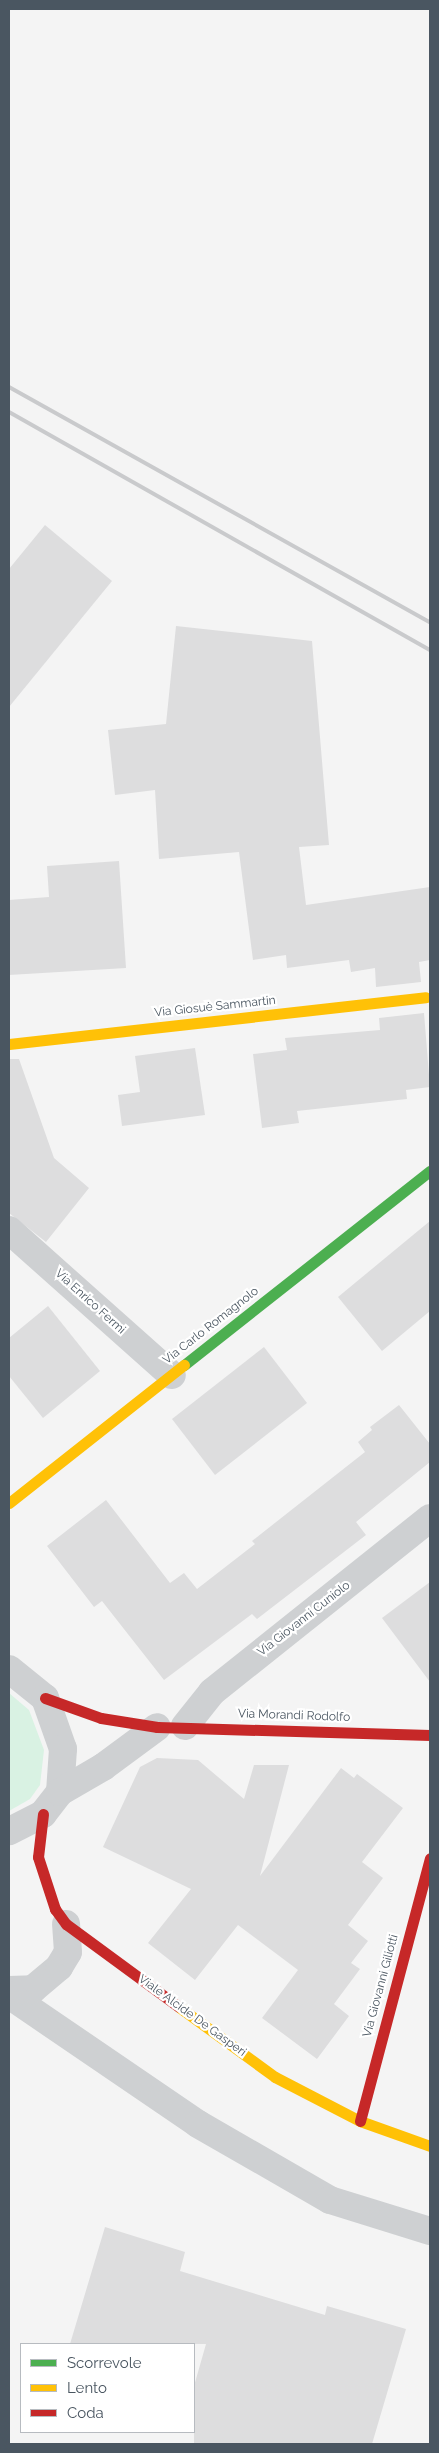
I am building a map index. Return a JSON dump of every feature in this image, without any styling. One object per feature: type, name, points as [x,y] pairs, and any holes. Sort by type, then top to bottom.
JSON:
[{"type":"street","name":"Via Giosuè Sammartin","points":[[9,1044],[425,997]]},
{"type":"street","name":"Via Carlo Romagnolo","points":[[9,1503],[430,1171]]},
{"type":"street","name":"Via Enrico Fermi","points":[[9,1230],[172,1375]]},
{"type":"street","name":"Via Giovanni Cuniolo","points":[[185,1726],[212,1692],[430,1518]]},
{"type":"street","points":[[9,1668],[45,1698],[101,1718],[157,1728]]},
{"type":"street","points":[[45,1698],[63,1749],[60,1792]]},
{"type":"street","name":"Via Morandi Rodolfo","points":[[157,1728],[185,1726],[430,1735]]},
{"type":"street","points":[[9,1831],[43,1814],[60,1792],[104,1767],[157,1728]]},
{"type":"street","name":"Viale Alcide De Gasperi","points":[[43,1814],[38,1858],[54,1908],[66,1924],[275,2077],[360,2121],[430,2146]]},
{"type":"street","name":"Via Giovanni Giliotti","points":[[360,2121],[430,1858]]},
{"type":"street","points":[[9,1990],[33,1989],[59,1967],[68,1952],[66,1924]]},
{"type":"street","points":[[9,1995],[198,2124],[330,2200],[430,2232]]},
{"type":"green space","points":[[9,1693],[29,1710],[44,1750],[40,1785],[30,1799],[9,1811]]},
{"type":"building","points":[[45,525],[112,581],[9,707],[9,569]]},
{"type":"building","points":[[176,626],[312,641],[329,845],[299,847],[306,905],[430,887],[430,960],[419,962],[421,982],[376,987],[375,968],[351,972],[349,960],[287,968],[286,955],[253,960],[239,852],[159,859],[155,790],[115,795],[108,730],[166,724]]},
{"type":"building","points":[[119,861],[126,968],[9,975],[9,900],[49,897],[47,866]]},
{"type":"building","points":[[424,1013],[430,1087],[406,1090],[407,1099],[297,1111],[299,1123],[262,1128],[253,1054],[287,1050],[285,1038],[380,1030],[379,1018]]},
{"type":"building","points":[[195,1048],[205,1115],[122,1126],[118,1095],[140,1092],[135,1056]]},
{"type":"building","points":[[9,1059],[19,1059],[54,1158],[89,1188],[46,1242],[9,1213]]},
{"type":"building","points":[[430,1221],[430,1311],[382,1351],[338,1297]]},
{"type":"building","points":[[48,1306],[100,1371],[43,1418],[9,1376],[9,1338]]},
{"type":"building","points":[[264,1347],[307,1403],[215,1475],[172,1419]]},
{"type":"building","points":[[399,1405],[430,1444],[430,1462],[356,1522],[366,1535],[257,1619],[252,1614],[164,1680],[102,1601],[94,1607],[47,1546],[106,1500],[170,1583],[184,1573],[197,1589],[255,1544],[252,1541],[365,1452],[358,1442],[372,1430],[370,1427]]},
{"type":"building","points":[[430,1582],[430,1682],[382,1618]]},
{"type":"building","points":[[157,1758],[198,1760],[244,1799],[254,1765],[289,1765],[260,1876],[341,1768],[354,1778],[357,1774],[403,1808],[362,1862],[383,1878],[348,1925],[368,1941],[351,1963],[360,1969],[334,2004],[349,2016],[317,2059],[262,2018],[298,1970],[238,1925],[195,1980],[148,1943],[191,1889],[103,1847],[140,1767]]},
{"type":"building","points":[[105,2227],[185,2252],[180,2271],[325,2315],[327,2306],[406,2329],[372,2444],[194,2444],[195,2382],[206,2344],[70,2343]]},
{"type":"railway","points":[[9,387],[430,622]]},
{"type":"railway","points":[[9,412],[430,650]]},
{"type":"traffic: fast","points":[[184,1365],[430,1171]]},
{"type":"traffic: slow","points":[[9,1044],[425,997]]},
{"type":"traffic: slow","points":[[9,1503],[184,1365]]},
{"type":"traffic: slow","points":[[179,2007],[275,2077],[360,2121],[430,2146]]},
{"type":"traffic: jam","points":[[45,1698],[101,1718],[157,1727],[430,1735]]},
{"type":"traffic: jam","points":[[43,1814],[38,1857],[55,1909],[66,1924],[179,2007]]},
{"type":"traffic: jam","points":[[360,2121],[430,1858]]}]
